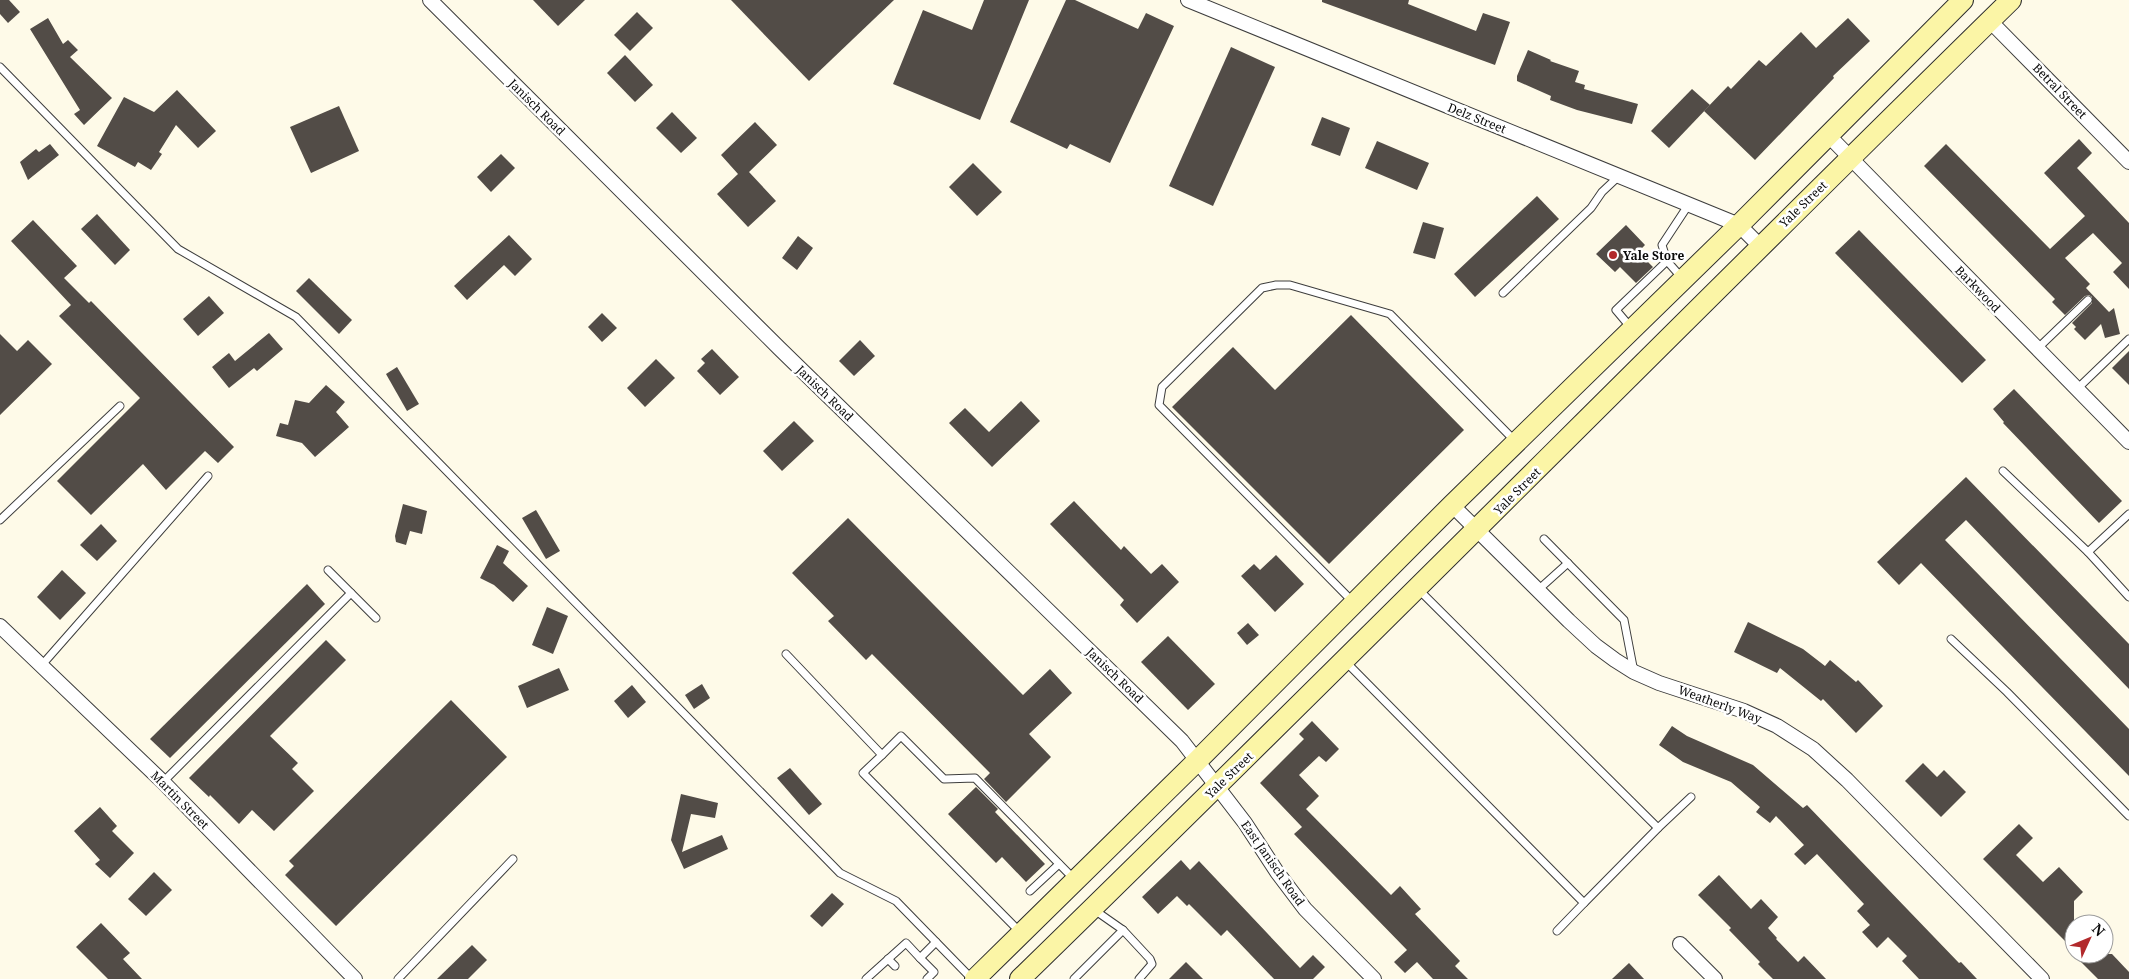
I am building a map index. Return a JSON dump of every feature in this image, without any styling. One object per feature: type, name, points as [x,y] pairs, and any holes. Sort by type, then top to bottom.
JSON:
[{"type":"main road","points":[[974,979],[1197,761],[1452,505],[1739,225],[1963,0]]},
{"type":"main road","name":"Yale Street","points":[[1020,979],[1418,589],[1760,246],[2011,0]]},
{"type":"street","name":"Janisch Road","points":[[430,0],[772,341],[1175,734],[1217,787]]},
{"type":"street","name":"Delz Street","points":[[1188,0],[1739,225],[1760,246]]},
{"type":"street","name":"Betral Street","points":[[1990,21],[2129,162]]},
{"type":"street","name":"Barkwood","points":[[1828,135],[2129,442]]},
{"type":"street","name":"Weatherly Way","points":[[1452,505],[1596,646],[1634,672],[1659,683],[1744,711],[1777,726],[1813,749],[1847,780],[2042,979]]},
{"type":"street","name":"Martin Street","points":[[0,626],[163,782],[356,979]]},
{"type":"street","name":"East Janisch Road","points":[[1217,787],[1305,908],[1374,979]]},
{"type":"street","points":[[1680,944],[1715,979]]},
{"type":"lane","points":[[0,67],[178,250],[296,317],[840,872],[896,901],[974,979]]},
{"type":"lane","points":[[1503,293],[1592,208],[1602,192],[1619,176]]},
{"type":"lane","points":[[1683,279],[1667,261],[1662,245],[1688,204]]},
{"type":"lane","points":[[1632,329],[1616,310],[1667,261]]},
{"type":"lane","points":[[1354,603],[1159,405],[1159,394],[1162,387],[1176,372],[1262,288],[1290,285],[1390,314],[1516,442]]},
{"type":"lane","points":[[2037,349],[2088,300]]},
{"type":"lane","points":[[2077,389],[2129,339]]},
{"type":"lane","points":[[0,520],[120,406]]},
{"type":"lane","points":[[2003,471],[2088,552],[2129,597]]},
{"type":"lane","points":[[41,666],[208,476]]},
{"type":"lane","points":[[2088,552],[2129,514]]},
{"type":"lane","points":[[1544,539],[1624,620],[1634,672]]},
{"type":"lane","points":[[1538,590],[1568,563]]},
{"type":"lane","points":[[328,570],[376,618]]},
{"type":"lane","points":[[1418,589],[1658,828]]},
{"type":"lane","points":[[163,782],[351,594]]},
{"type":"lane","points":[[1951,639],[2007,692],[2129,816]]},
{"type":"lane","points":[[786,654],[882,755]]},
{"type":"lane","points":[[1344,661],[1584,904]]},
{"type":"lane","points":[[1021,933],[863,773],[901,736],[944,779],[976,778],[1075,880]]},
{"type":"lane","points":[[1557,931],[1691,797]]},
{"type":"lane","points":[[398,979],[513,860]]},
{"type":"lane","points":[[1030,891],[1059,864]]},
{"type":"lane","points":[[1092,908],[1123,930],[1150,959],[1152,964],[1139,979]]},
{"type":"lane","points":[[1074,979],[1123,930]]},
{"type":"lane","points":[[920,958],[936,942]]},
{"type":"lane","points":[[871,978],[906,943],[934,972],[927,979]]},
{"type":"lane","points":[[888,959],[895,966]]},
{"type":"building","points":[[0,0],[9,0],[20,12],[8,23],[0,14]]},
{"type":"building","points":[[533,0],[585,0],[558,26]]},
{"type":"building","points":[[731,0],[894,0],[809,81]]},
{"type":"building","points":[[984,0],[1029,0],[980,120],[893,84],[923,10],[972,30]]},
{"type":"building","points":[[1066,0],[1075,0],[1138,29],[1146,13],[1174,26],[1110,163],[1070,144],[1067,149],[1010,122]]},
{"type":"building","points":[[1322,0],[1409,0],[1408,4],[1476,31],[1483,13],[1510,22],[1495,65],[1322,2]]},
{"type":"building","points":[[637,12],[653,28],[630,51],[614,35]]},
{"type":"building","points":[[48,18],[63,44],[68,40],[78,50],[70,57],[112,98],[84,125],[74,114],[80,110],[30,29]]},
{"type":"building","points":[[1848,18],[1870,41],[1833,76],[1834,78],[1755,160],[1704,111],[1728,86],[1731,89],[1759,60],[1766,66],[1801,32],[1816,48]]},
{"type":"building","points":[[1231,47],[1275,67],[1213,206],[1169,186]]},
{"type":"building","points":[[1528,50],[1550,61],[1579,71],[1575,82],[1585,85],[1584,89],[1638,104],[1632,124],[1577,110],[1550,100],[1551,96],[1517,81],[1517,76]]},
{"type":"building","points":[[625,55],[653,85],[635,102],[607,73]]},
{"type":"building","points":[[1692,89],[1710,105],[1669,148],[1651,131]]},
{"type":"building","points":[[177,90],[216,131],[198,148],[176,125],[159,152],[162,154],[151,170],[138,162],[135,167],[97,146],[124,97],[154,112]]},
{"type":"building","points":[[339,106],[359,151],[311,173],[290,127]]},
{"type":"building","points":[[672,112],[697,138],[681,153],[656,128]]},
{"type":"building","points":[[1322,117],[1350,128],[1340,156],[1311,145]]},
{"type":"building","points":[[755,122],[777,145],[749,172],[776,201],[748,227],[717,194],[738,174],[721,155]]},
{"type":"building","points":[[2079,139],[2092,153],[2077,168],[2129,223],[2129,289],[2113,272],[2122,263],[2093,233],[2065,258],[2090,284],[2086,288],[2109,312],[2114,308],[2120,334],[2105,338],[2101,324],[2085,340],[2074,329],[2076,327],[2072,323],[2092,303],[2092,297],[2089,295],[2085,296],[2065,315],[2052,302],[2055,299],[1924,166],[1946,144],[2050,249],[2085,216],[2044,173]]},
{"type":"building","points":[[1377,141],[1429,163],[1417,190],[1365,168]]},
{"type":"building","points":[[50,144],[59,155],[28,180],[20,162],[36,149],[39,152]]},
{"type":"building","points":[[501,154],[515,168],[491,192],[477,177]]},
{"type":"building","points":[[973,163],[1002,192],[977,216],[949,187]]},
{"type":"building","points":[[1537,196],[1559,219],[1475,297],[1454,274]]},
{"type":"building","points":[[97,214],[130,250],[115,265],[81,229]]},
{"type":"building","points":[[33,220],[77,266],[64,278],[89,303],[91,301],[234,447],[218,463],[205,451],[166,490],[143,464],[91,515],[57,481],[140,398],[59,316],[71,305],[11,241]]},
{"type":"building","points":[[1423,222],[1444,228],[1435,259],[1413,253]]},
{"type":"building","points":[[1626,225],[1645,245],[1638,252],[1653,267],[1636,283],[1620,267],[1615,272],[1596,254]]},
{"type":"building","points":[[1859,230],[1986,360],[1962,383],[1835,253]]},
{"type":"building","points":[[509,235],[532,259],[515,276],[504,265],[467,300],[454,286]]},
{"type":"building","points":[[798,236],[813,248],[797,270],[782,258]]},
{"type":"building","points":[[309,278],[352,320],[339,334],[296,291]]},
{"type":"building","points":[[209,296],[224,313],[198,336],[183,319]]},
{"type":"building","points":[[602,313],[617,328],[602,342],[588,327]]},
{"type":"building","points":[[1351,315],[1464,430],[1329,564],[1172,407],[1233,347],[1275,390]]},
{"type":"building","points":[[269,333],[283,349],[257,371],[254,368],[229,388],[212,367],[229,353],[235,361]]},
{"type":"building","points":[[0,334],[17,351],[28,340],[52,364],[0,415]]},
{"type":"building","points":[[860,340],[875,356],[854,376],[839,361]]},
{"type":"building","points":[[712,349],[739,377],[720,395],[697,371],[705,363],[701,359]]},
{"type":"building","points":[[2129,351],[2129,385],[2112,368]]},
{"type":"building","points":[[656,359],[675,378],[645,407],[627,388]]},
{"type":"building","points":[[397,367],[419,404],[407,411],[386,374]]},
{"type":"building","points":[[326,385],[345,402],[336,412],[349,427],[315,457],[302,443],[276,436],[280,423],[288,425],[295,400],[309,403]]},
{"type":"building","points":[[2014,389],[2122,501],[2099,523],[2003,423],[1993,409]]},
{"type":"building","points":[[1021,401],[1040,421],[992,467],[949,423],[965,408],[989,432]]},
{"type":"building","points":[[794,421],[814,441],[782,471],[763,451]]},
{"type":"building","points":[[1966,477],[2129,644],[2129,689],[1966,520],[1945,540],[2129,729],[2129,776],[1921,563],[1899,585],[1877,562]]},
{"type":"building","points":[[1074,501],[1121,550],[1124,546],[1151,574],[1162,564],[1179,582],[1137,623],[1120,605],[1124,600],[1050,524]]},
{"type":"building","points":[[403,504],[427,511],[422,534],[410,531],[406,545],[396,542],[395,536]]},
{"type":"building","points":[[536,510],[560,551],[546,559],[522,518]]},
{"type":"building","points":[[848,518],[1023,695],[1050,669],[1072,693],[1029,734],[1051,757],[1006,802],[984,779],[990,773],[872,654],[866,660],[828,621],[834,616],[792,573]]},
{"type":"building","points":[[101,524],[117,541],[97,561],[80,545]]},
{"type":"building","points":[[497,545],[509,551],[503,563],[528,586],[513,602],[494,585],[480,578]]},
{"type":"building","points":[[1276,555],[1304,584],[1275,612],[1241,576],[1254,564],[1260,570]]},
{"type":"building","points":[[62,570],[86,593],[60,620],[37,597]]},
{"type":"building","points":[[307,584],[325,604],[170,758],[150,739]]},
{"type":"building","points":[[547,607],[568,616],[553,654],[532,645]]},
{"type":"building","points":[[1748,622],[1803,649],[1825,666],[1830,660],[1856,682],[1858,680],[1883,706],[1856,733],[1823,699],[1821,701],[1780,668],[1777,673],[1734,652]]},
{"type":"building","points":[[1248,623],[1259,635],[1247,645],[1237,633]]},
{"type":"building","points":[[1168,636],[1215,684],[1188,710],[1141,662]]},
{"type":"building","points":[[326,640],[346,660],[270,736],[298,763],[292,769],[314,791],[274,831],[252,810],[239,824],[210,795],[209,797],[189,778]]},
{"type":"building","points":[[559,668],[569,690],[527,708],[518,686]]},
{"type":"building","points":[[702,684],[710,698],[694,709],[685,695]]},
{"type":"building","points":[[632,685],[646,702],[628,718],[614,701]]},
{"type":"building","points":[[451,700],[507,757],[336,926],[285,875],[294,866],[289,861]]},
{"type":"building","points":[[1312,721],[1339,749],[1326,762],[1319,756],[1299,775],[1319,796],[1306,809],[1391,895],[1400,886],[1421,909],[1415,914],[1460,961],[1455,966],[1468,979],[1433,979],[1417,962],[1405,973],[1394,962],[1407,950],[1294,834],[1302,827],[1260,783],[1304,739],[1299,734]]},
{"type":"building","points":[[1672,726],[1687,736],[1753,765],[1803,808],[1807,805],[1959,963],[1961,962],[1977,979],[1919,979],[1902,961],[1907,956],[1888,937],[1877,948],[1862,932],[1870,925],[1857,911],[1864,904],[1817,854],[1805,865],[1794,854],[1804,845],[1776,816],[1770,823],[1756,812],[1760,807],[1731,782],[1683,762],[1659,745]]},
{"type":"building","points":[[1923,763],[1937,777],[1944,770],[1966,792],[1941,817],[1905,781]]},
{"type":"building","points":[[790,768],[822,804],[809,815],[777,778]]},
{"type":"building","points":[[976,787],[998,809],[995,812],[1045,864],[1026,882],[1002,857],[996,863],[948,814]]},
{"type":"building","points":[[681,794],[718,803],[715,818],[691,814],[682,852],[722,835],[728,849],[684,869],[671,840]]},
{"type":"building","points":[[100,807],[117,826],[112,831],[134,853],[110,878],[95,864],[100,860],[74,831]]},
{"type":"building","points":[[2019,824],[2033,838],[2016,855],[2043,882],[2059,867],[2083,892],[2074,901],[2074,914],[2064,914],[2064,940],[1983,859]]},
{"type":"building","points":[[1181,860],[1190,870],[1199,861],[1300,968],[1313,955],[1325,967],[1313,979],[1274,979],[1227,930],[1221,936],[1189,904],[1187,906],[1177,896],[1158,914],[1142,897]]},
{"type":"building","points":[[154,872],[172,890],[146,916],[128,899]]},
{"type":"building","points":[[1719,875],[1751,909],[1761,899],[1778,917],[1768,928],[1776,939],[1798,962],[1804,956],[1826,979],[1773,979],[1758,964],[1760,962],[1729,930],[1731,928],[1698,895]]},
{"type":"building","points":[[832,893],[844,904],[822,927],[810,916]]},
{"type":"building","points":[[101,923],[130,953],[123,959],[142,979],[108,979],[76,947]]},
{"type":"building","points":[[472,945],[487,960],[468,979],[437,979]]},
{"type":"building","points":[[2114,956],[2129,972],[2129,979],[2098,979],[2083,964],[2114,964]]},
{"type":"building","points":[[1186,962],[1203,979],[1169,979]]},
{"type":"building","points":[[1629,963],[1644,979],[1612,979]]},
{"type":"place","name":"Yale Store","points":[[1613,255]]}]
